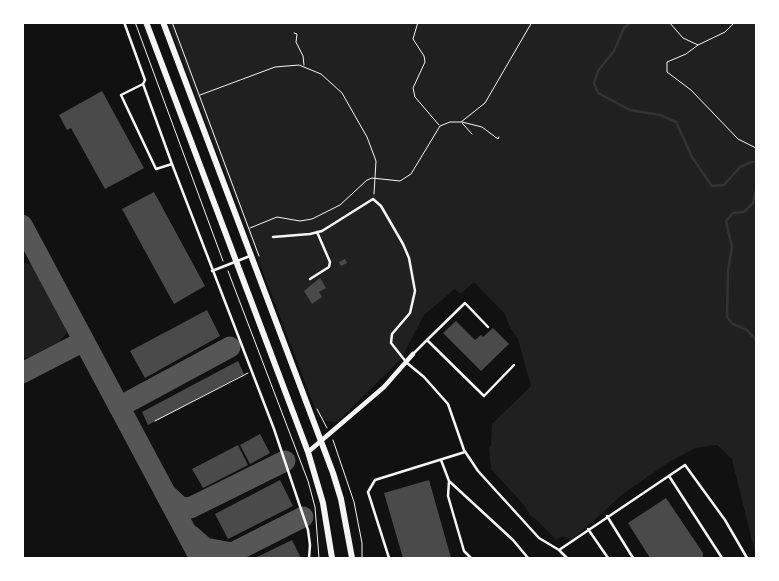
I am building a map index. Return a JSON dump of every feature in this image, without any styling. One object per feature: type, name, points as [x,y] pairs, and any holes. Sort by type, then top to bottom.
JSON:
[{"type":"main road","points":[[146,22],[308,452],[323,503],[332,558]]},
{"type":"main road","points":[[163,22],[322,440],[342,499],[352,558]]},
{"type":"street","points":[[308,452],[384,387],[413,354]]},
{"type":"lane","points":[[124,22],[145,80],[143,84],[172,164],[274,429],[308,530],[309,558]]},
{"type":"lane","points":[[143,84],[120,95],[156,169],[172,164]]},
{"type":"lane","points":[[273,237],[317,232],[343,219],[365,202],[373,199],[397,231],[409,258],[415,291],[413,306],[406,319],[391,338],[391,343],[407,363],[424,377],[448,404],[466,452],[478,471],[539,538],[559,550],[567,558]]},
{"type":"lane","points":[[310,279],[329,267],[330,262],[317,232]]},
{"type":"lane","points":[[212,271],[252,256]]},
{"type":"lane","points":[[413,354],[465,303],[488,327]]},
{"type":"lane","points":[[427,340],[484,396],[514,365]]},
{"type":"lane","points":[[389,558],[368,492],[375,480],[466,452]]},
{"type":"lane","points":[[441,460],[449,481],[448,496],[464,552],[471,558]]},
{"type":"lane","points":[[559,550],[685,465],[725,520],[746,558]]},
{"type":"lane","points":[[669,476],[722,558]]},
{"type":"lane","points":[[449,481],[513,540],[528,558]]},
{"type":"lane","points":[[607,516],[633,558]]},
{"type":"lane","points":[[588,529],[608,558]]},
{"type":"path","points":[[135,22],[225,266],[236,288],[306,473],[315,507],[319,558]]},
{"type":"path","points":[[172,22],[262,262]]},
{"type":"path","points":[[418,22],[413,39],[424,56],[425,62],[413,88],[415,97],[440,126]]},
{"type":"path","points":[[461,122],[485,103],[532,22]]},
{"type":"path","points":[[735,22],[713,39],[667,62],[667,72],[690,90],[738,139],[756,148]]},
{"type":"path","points":[[670,24],[683,38],[698,45]]},
{"type":"path","points":[[294,33],[297,34],[296,42],[303,56],[304,66]]},
{"type":"path","points":[[200,95],[274,67],[290,64],[304,66],[321,74],[342,93],[372,150],[376,161],[377,179],[373,199]]},
{"type":"path","points":[[250,228],[278,217],[300,221],[312,219],[340,204],[368,180],[377,179],[400,182],[411,174],[440,126],[450,122],[461,122],[482,127],[498,139],[499,137]]},
{"type":"path","points":[[461,122],[472,134]]},
{"type":"path","points":[[155,421],[252,371]]},
{"type":"path","points":[[316,408],[330,433],[354,502],[361,536],[362,558]]},
{"type":"shaded area","points":[[168,23],[756,23],[756,557],[732,459],[717,445],[695,448],[669,462],[624,493],[571,541],[562,536],[556,540],[530,515],[524,505],[491,469],[489,448],[491,445],[492,424],[531,386],[518,339],[504,313],[474,282],[460,294],[455,289],[424,315],[401,359],[337,422],[326,421],[318,416]]},
{"type":"shaded area","points":[[23,263],[30,264],[40,272],[66,322],[67,328],[66,334],[59,342],[29,357],[23,358]]},
{"type":"building","points":[[102,91],[144,168],[105,189],[71,128],[67,130],[59,115]]},
{"type":"building","points":[[154,192],[205,286],[174,304],[122,209]]},
{"type":"building","points":[[345,259],[347,263],[341,266],[339,262]]},
{"type":"building","points":[[320,278],[326,288],[319,292],[322,297],[312,304],[304,291]]},
{"type":"building","points":[[207,310],[220,336],[145,378],[130,351]]},
{"type":"building","points":[[456,321],[475,340],[481,335],[483,337],[493,328],[509,344],[481,371],[443,333]]},
{"type":"building","points":[[238,361],[244,374],[148,425],[142,412]]},
{"type":"building","points":[[260,434],[270,453],[250,464],[240,445]]},
{"type":"building","points":[[238,445],[248,465],[203,488],[192,469]]},
{"type":"building","points":[[280,480],[293,506],[228,539],[215,514]]},
{"type":"building","points":[[429,480],[451,558],[403,558],[384,493]]},
{"type":"building","points":[[666,498],[703,553],[703,558],[650,558],[628,523]]},
{"type":"building","points":[[292,540],[301,558],[255,558]]},
{"type":"waterway","points":[[631,22],[624,28],[614,51],[598,71],[594,83],[598,93],[630,110],[660,115],[676,122],[692,157],[712,186],[724,185],[740,167],[756,162]]},
{"type":"waterway","points":[[756,190],[753,203],[744,212],[733,213],[726,221],[732,247],[728,271],[727,317],[733,324],[747,330],[756,340]]},
{"type":"taxiway","points":[[22,225],[200,558]]},
{"type":"taxiway","points":[[22,373],[84,341]]},
{"type":"taxiway","points":[[119,407],[230,347]]},
{"type":"taxiway","points":[[166,494],[180,507],[190,508],[285,461]]},
{"type":"taxiway","points":[[190,535],[205,548],[232,553],[303,517]]}]
